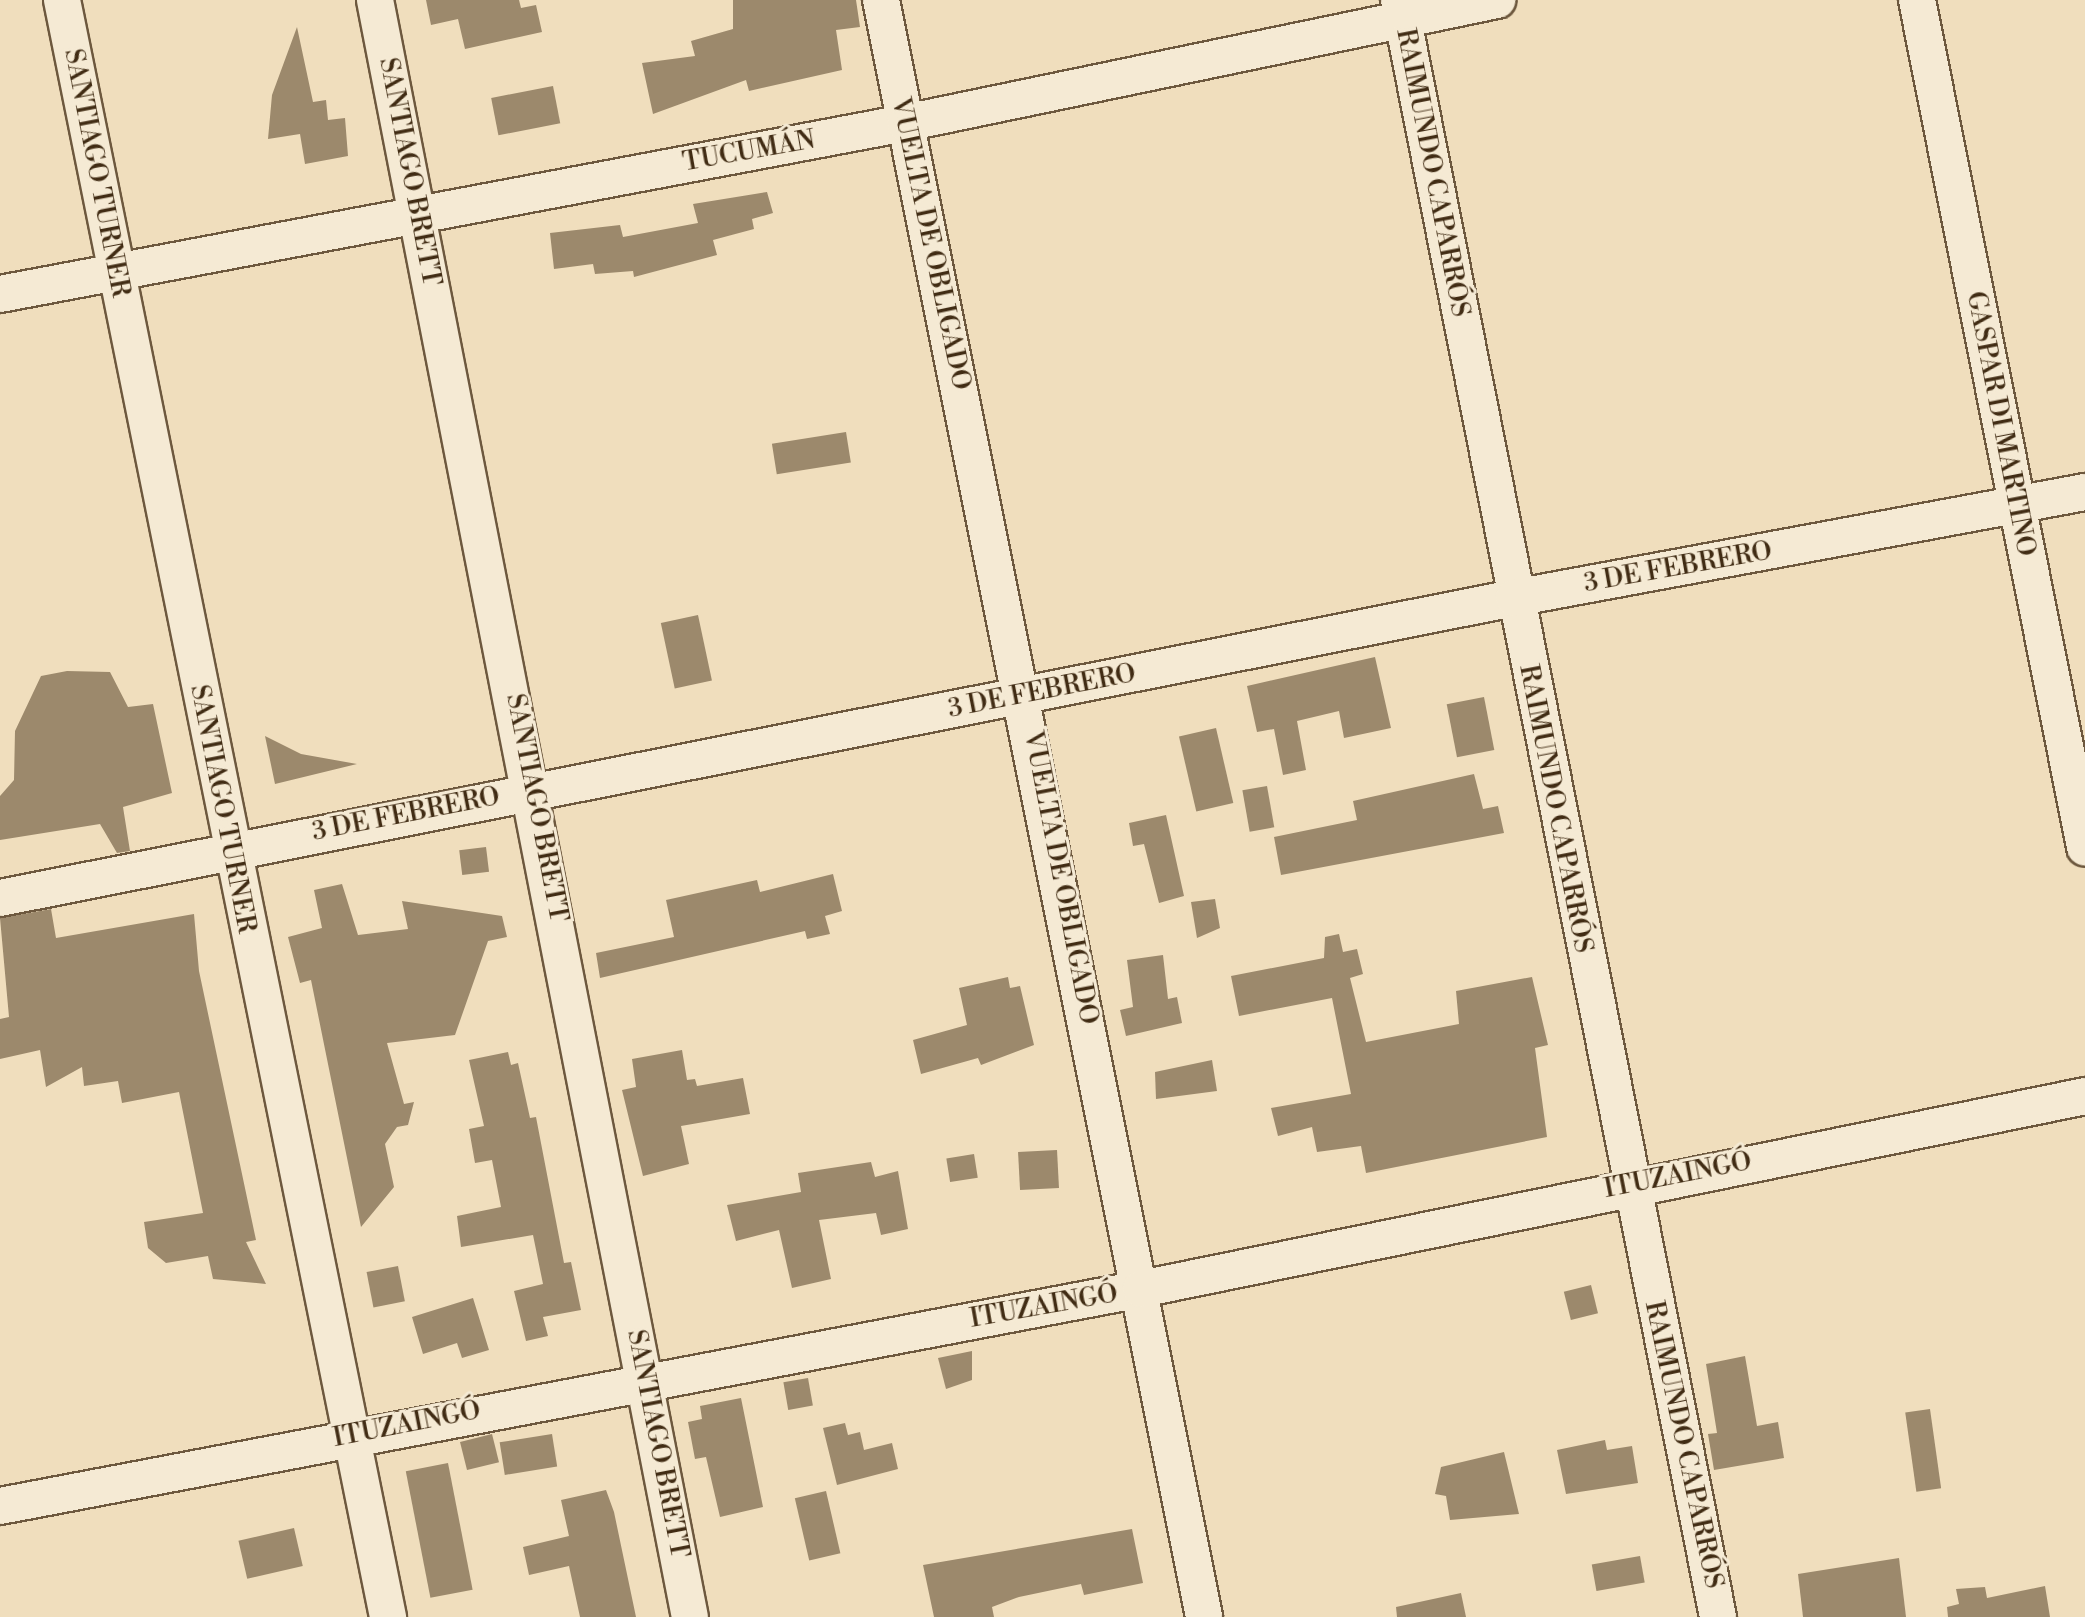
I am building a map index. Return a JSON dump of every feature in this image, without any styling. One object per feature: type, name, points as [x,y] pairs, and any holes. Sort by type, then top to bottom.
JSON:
[{"type":"street","name":"SANTIAGO TURNER","points":[[62,0],[230,851],[388,1617]]},
{"type":"street","name":"SANTIAGO BRETT","points":[[375,0],[533,790],[690,1617]]},
{"type":"street","name":"VUELTA DE OBLIGADO","points":[[881,0],[1024,696],[1204,1617]]},
{"type":"street","name":"TUCUMÁN","points":[[0,294],[416,212],[905,123],[1401,9],[1497,0]]},
{"type":"street","name":"GASPAR DI MARTINO","points":[[1917,0],[2085,847]]},
{"type":"street","name":"RAIMUNDO CAPARRÓS","points":[[1401,9],[1514,598],[1718,1617]]},
{"type":"street","name":"3 DE FEBRERO","points":[[0,898],[1514,598],[2085,492]]},
{"type":"street","name":"ITUZAINGÓ","points":[[0,1506],[351,1435],[1141,1289],[1630,1186],[2085,1096]]},
{"type":"building","points":[[426,0],[519,0],[521,8],[536,5],[542,32],[465,49],[458,19],[431,25]]},
{"type":"building","points":[[733,0],[856,0],[860,27],[836,30],[842,70],[749,91],[746,80],[653,114],[642,63],[695,56],[691,41],[733,29]]},
{"type":"building","points":[[297,27],[313,102],[326,100],[328,120],[345,118],[348,156],[305,164],[300,134],[268,139],[272,95]]},
{"type":"building","points":[[553,86],[560,123],[498,135],[491,98]]},
{"type":"building","points":[[767,192],[773,213],[752,219],[754,229],[713,240],[717,255],[634,277],[633,271],[595,274],[593,264],[554,269],[550,233],[620,225],[623,237],[698,223],[693,204]]},
{"type":"building","points":[[846,432],[851,463],[777,474],[772,444]]},
{"type":"building","points":[[698,615],[712,681],[675,688],[661,623]]},
{"type":"building","points":[[1375,657],[1391,728],[1344,738],[1339,711],[1297,721],[1306,770],[1283,775],[1274,729],[1257,732],[1247,686]]},
{"type":"building","points":[[67,671],[110,672],[128,707],[153,704],[172,793],[123,807],[130,851],[117,853],[100,824],[0,840],[0,796],[14,780],[15,731],[41,676]]},
{"type":"building","points":[[1484,697],[1494,750],[1457,757],[1447,704]]},
{"type":"building","points":[[1216,728],[1233,803],[1196,812],[1179,737]]},
{"type":"building","points":[[265,736],[301,754],[357,764],[275,784]]},
{"type":"building","points":[[1474,774],[1483,809],[1498,806],[1504,833],[1281,875],[1274,837],[1357,820],[1353,801]]},
{"type":"building","points":[[1267,786],[1274,827],[1250,832],[1242,790]]},
{"type":"building","points":[[1166,815],[1184,896],[1159,903],[1144,844],[1133,846],[1129,823]]},
{"type":"building","points":[[486,847],[489,872],[462,875],[459,850]]},
{"type":"building","points":[[833,874],[842,911],[825,916],[830,934],[807,939],[805,931],[600,978],[596,953],[674,937],[666,900],[757,880],[760,892]]},
{"type":"building","points":[[342,884],[358,935],[408,929],[402,901],[502,916],[507,937],[488,941],[455,1035],[387,1043],[404,1104],[414,1102],[408,1125],[397,1127],[385,1144],[394,1187],[361,1227],[311,980],[300,983],[288,937],[322,928],[314,890]]},
{"type":"building","points":[[1215,899],[1220,928],[1197,938],[1191,902]]},
{"type":"building","points":[[51,909],[56,938],[194,914],[199,971],[256,1240],[246,1242],[266,1284],[213,1279],[208,1256],[166,1263],[148,1248],[144,1222],[203,1213],[179,1092],[122,1103],[118,1081],[84,1086],[82,1067],[46,1087],[40,1050],[0,1059],[0,1019],[9,1017],[0,918]]},
{"type":"building","points":[[1339,934],[1343,952],[1357,949],[1363,974],[1350,978],[1366,1042],[1459,1024],[1456,991],[1532,977],[1548,1045],[1535,1048],[1547,1137],[1366,1173],[1361,1146],[1317,1152],[1312,1127],[1278,1136],[1271,1108],[1351,1094],[1332,998],[1239,1016],[1231,976],[1324,958],[1325,937]]},
{"type":"building","points":[[1163,955],[1168,999],[1177,997],[1182,1023],[1126,1036],[1120,1010],[1133,1007],[1127,960]]},
{"type":"building","points":[[1008,977],[1010,988],[1020,986],[1034,1045],[981,1065],[978,1058],[921,1074],[913,1040],[967,1025],[959,988]]},
{"type":"building","points":[[682,1050],[687,1080],[695,1079],[697,1086],[743,1078],[750,1114],[681,1126],[689,1164],[643,1176],[622,1090],[636,1087],[632,1059]]},
{"type":"building","points":[[508,1052],[511,1065],[518,1063],[530,1118],[536,1117],[564,1263],[571,1262],[581,1310],[543,1317],[548,1336],[526,1341],[514,1291],[543,1284],[533,1235],[461,1247],[457,1216],[501,1207],[492,1160],[475,1163],[469,1129],[484,1126],[469,1060]]},
{"type":"building","points":[[1212,1060],[1217,1091],[1156,1099],[1155,1072]]},
{"type":"building","points":[[1057,1150],[1059,1188],[1020,1190],[1018,1152]]},
{"type":"building","points":[[974,1154],[978,1178],[950,1182],[946,1158]]},
{"type":"building","points":[[871,1162],[875,1177],[898,1171],[908,1229],[881,1235],[876,1213],[819,1220],[831,1279],[792,1288],[779,1230],[736,1241],[727,1205],[801,1192],[798,1173]]},
{"type":"building","points":[[398,1266],[405,1301],[373,1307],[367,1272]]},
{"type":"building","points":[[1591,1285],[1598,1313],[1571,1320],[1564,1292]]},
{"type":"building","points":[[473,1298],[489,1350],[462,1358],[457,1343],[423,1354],[412,1317]]},
{"type":"building","points":[[972,1351],[972,1380],[946,1389],[938,1358]]},
{"type":"building","points":[[1745,1356],[1757,1426],[1778,1422],[1784,1458],[1714,1470],[1708,1434],[1717,1433],[1706,1364]]},
{"type":"building","points":[[808,1378],[813,1406],[788,1410],[783,1382]]},
{"type":"building","points":[[741,1398],[763,1507],[720,1517],[706,1457],[695,1459],[688,1422],[702,1419],[700,1406]]},
{"type":"building","points":[[1930,1409],[1941,1488],[1916,1492],[1905,1412]]},
{"type":"building","points":[[845,1423],[848,1435],[860,1432],[864,1450],[892,1443],[898,1469],[837,1485],[823,1428]]},
{"type":"building","points":[[492,1434],[499,1462],[467,1470],[460,1442]]},
{"type":"building","points":[[552,1434],[557,1467],[505,1475],[500,1442]]},
{"type":"building","points":[[1605,1440],[1607,1450],[1632,1446],[1638,1483],[1566,1494],[1557,1450]]},
{"type":"building","points":[[1504,1452],[1519,1514],[1450,1520],[1446,1496],[1435,1494],[1441,1467]]},
{"type":"building","points":[[448,1463],[473,1590],[430,1598],[406,1471]]},
{"type":"building","points":[[606,1490],[614,1512],[636,1617],[580,1617],[569,1566],[529,1575],[523,1547],[569,1536],[561,1500]]},
{"type":"building","points":[[826,1491],[840,1553],[809,1561],[795,1498]]},
{"type":"building","points":[[294,1528],[303,1566],[247,1579],[238,1541]]},
{"type":"building","points":[[1132,1529],[1143,1583],[1084,1595],[1081,1584],[1019,1597],[992,1607],[994,1617],[934,1617],[923,1565]]},
{"type":"building","points":[[1640,1556],[1645,1583],[1596,1591],[1592,1565]]},
{"type":"building","points":[[1899,1558],[1906,1617],[1803,1617],[1798,1574]]},
{"type":"building","points":[[2045,1586],[2050,1617],[1948,1617],[1947,1607],[1959,1604],[1956,1589],[1985,1587],[1987,1598]]},
{"type":"building","points":[[1461,1593],[1466,1617],[1397,1617],[1396,1607]]}]
